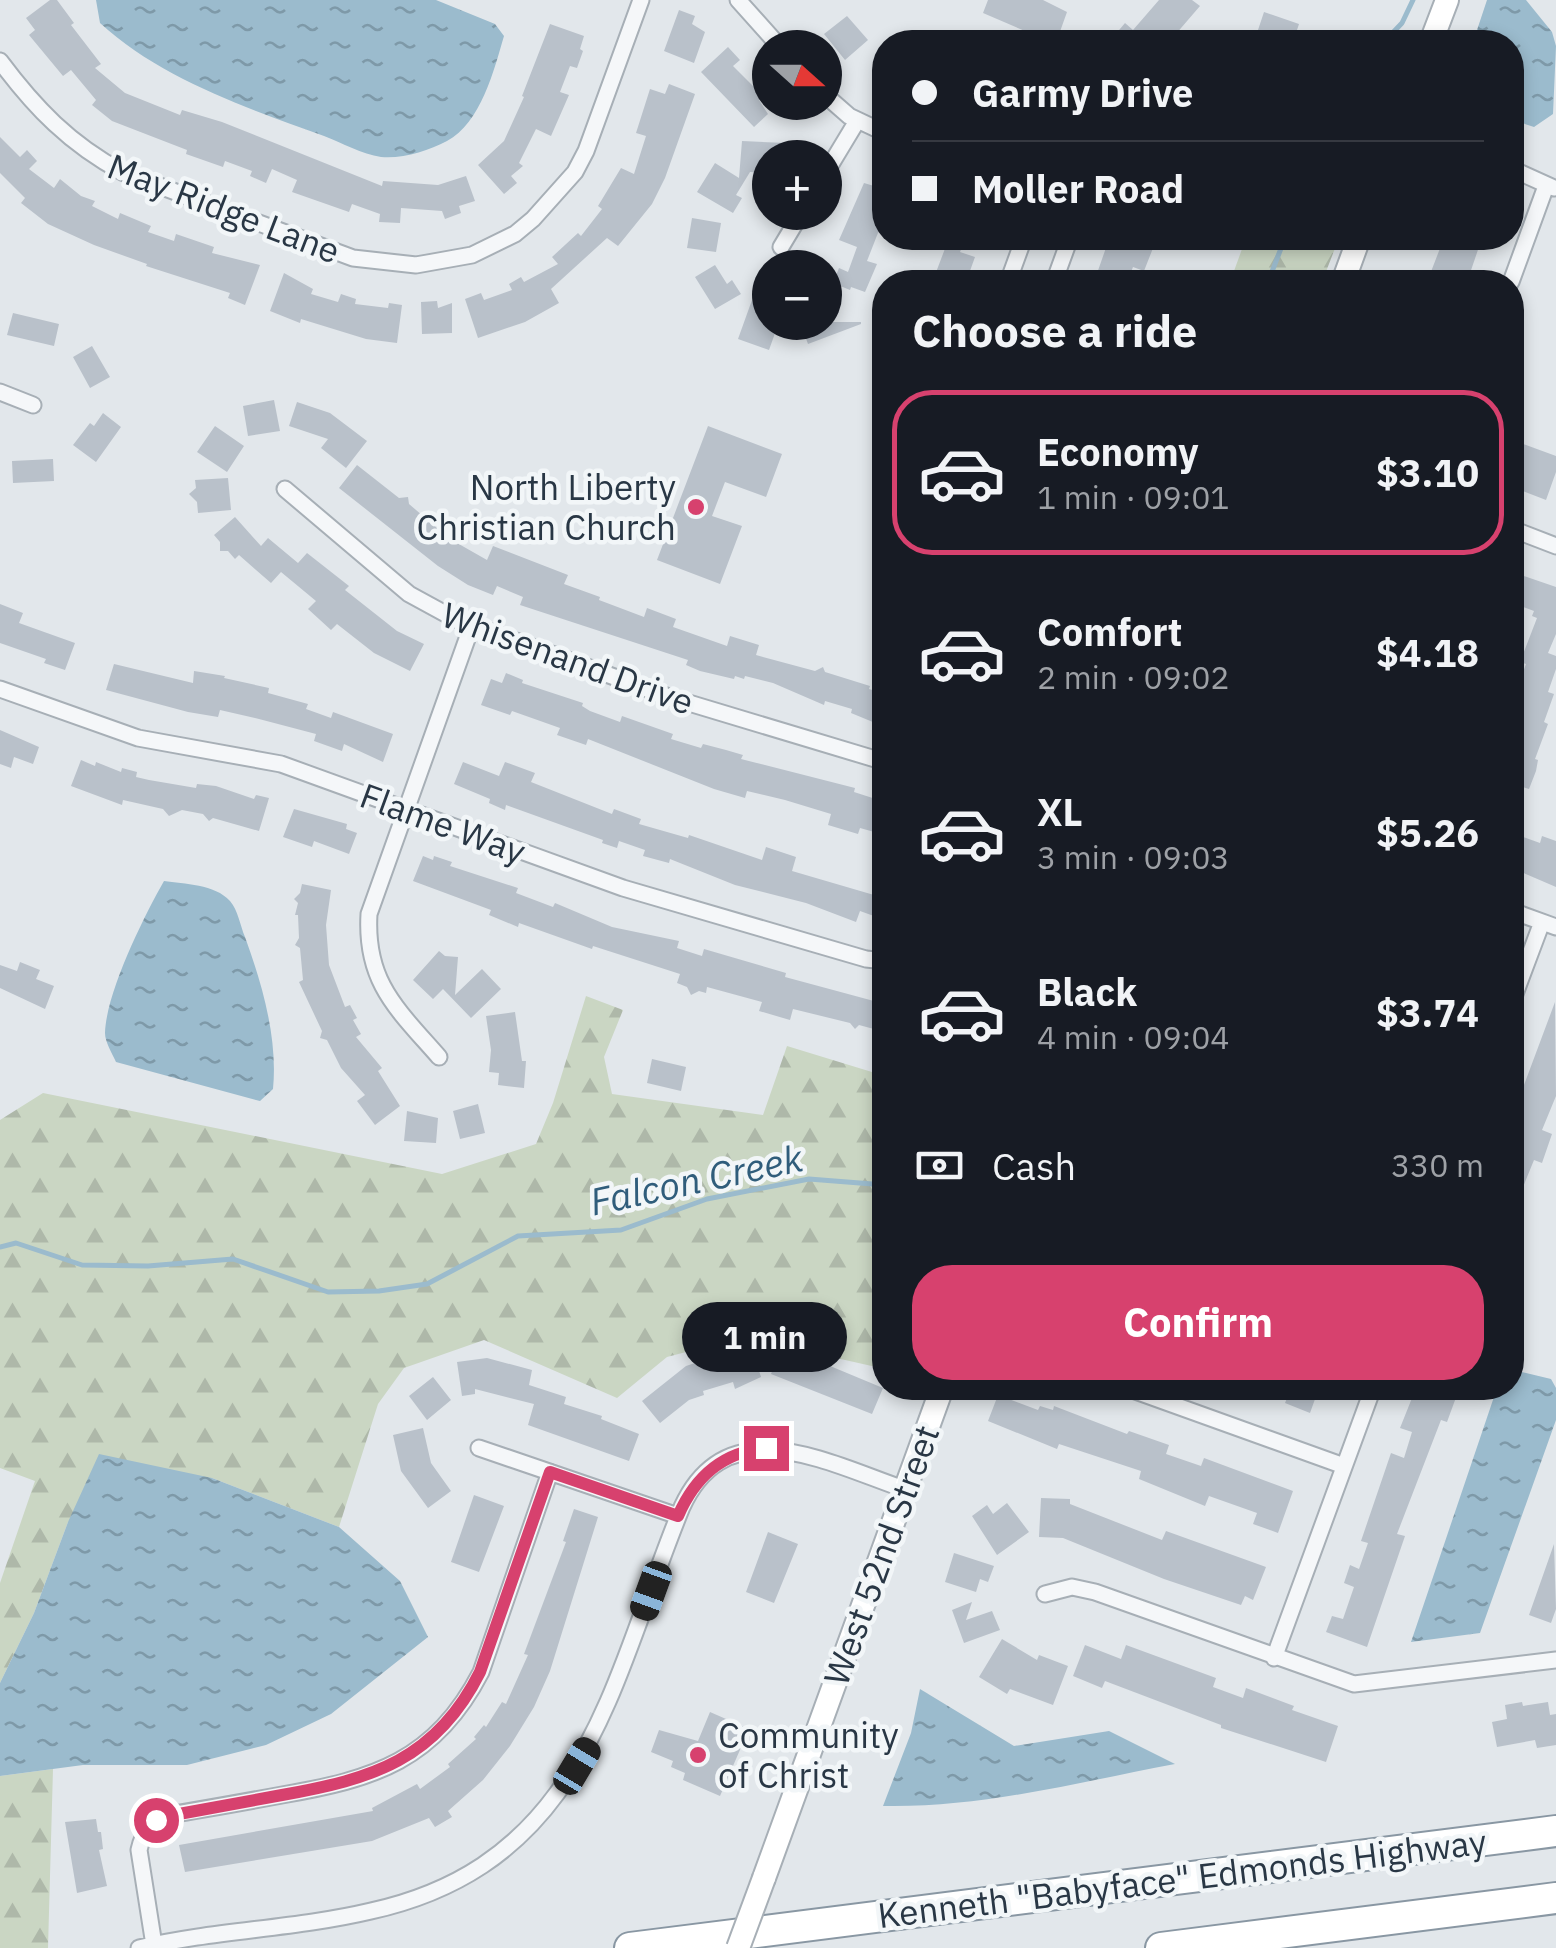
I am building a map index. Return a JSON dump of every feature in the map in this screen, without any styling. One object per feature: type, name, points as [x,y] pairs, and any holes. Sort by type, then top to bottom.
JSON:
[{"type":"highway","name":"Kenneth \"Babyface\" Edmonds Highway","points":[[630,1948],[1556,1830]]},
{"type":"highway","name":"Kenneth \"Babyface\" Edmonds Highway","points":[[1162,1948],[1556,1898]]},
{"type":"street","name":"May Ridge Lane","points":[[0,61],[64,134],[100,160],[138,179],[368,262],[432,264],[487,249],[514,234],[545,209],[575,172],[641,0]]},
{"type":"street","points":[[738,0],[765,30]]},
{"type":"street","points":[[1436,30],[1447,0]]},
{"type":"street","points":[[842,109],[872,127]]},
{"type":"street","points":[[842,146],[857,121]]},
{"type":"street","points":[[1516,270],[1551,187],[1524,175]]},
{"type":"street","points":[[781,247],[791,230]]},
{"type":"street","points":[[0,392],[33,404]]},
{"type":"street","name":"Whisenand Drive","points":[[285,490],[409,594],[436,610],[687,703],[872,758]]},
{"type":"street","points":[[1524,534],[1556,546]]},
{"type":"street","points":[[439,1057],[392,1004],[377,978],[368,926],[373,898],[472,625]]},
{"type":"street","name":"Flame Way","points":[[0,689],[138,738],[281,764],[623,888],[872,960]]},
{"type":"street","points":[[1524,915],[1549,924],[1524,977]]},
{"type":"street","name":"West 52nd Street","points":[[738,1948],[937,1400]]},
{"type":"street","points":[[1174,1400],[1344,1466]]},
{"type":"street","points":[[1274,1658],[1368,1400]]},
{"type":"street","points":[[479,1448],[678,1516]]},
{"type":"street","points":[[550,1472],[487,1656],[466,1700],[453,1716],[407,1758],[369,1776],[154,1822],[144,1834],[140,1850],[146,1946],[392,1906],[455,1880],[504,1848],[553,1799],[594,1735],[686,1499],[708,1470],[726,1458],[758,1448],[796,1452],[904,1489]]},
{"type":"street","points":[[1045,1594],[1072,1586],[1095,1592],[1340,1681],[1368,1684],[1556,1660]]},
{"type":"green space","points":[[1242,250],[1334,250],[1327,270],[1234,270]]},
{"type":"green space","points":[[586,996],[623,1010],[604,1057],[612,1094],[763,1115],[787,1046],[872,1072],[872,1366],[743,1337],[667,1357],[617,1398],[484,1340],[404,1368],[378,1404],[339,1527],[212,1478],[68,1522],[34,1613],[0,1683],[0,1583],[35,1481],[0,1468],[0,1120],[43,1093],[442,1174],[536,1144]]},
{"type":"green space","points":[[53,1769],[48,1948],[0,1948],[0,1776]]},
{"type":"water","points":[[96,0],[436,0],[495,24],[504,36],[484,95],[459,133],[424,151],[381,157],[235,103],[177,76],[100,23]]},
{"type":"water","points":[[1487,0],[1526,0],[1552,32],[1556,46],[1553,114],[1534,127],[1524,124],[1524,30],[1477,30]]},
{"type":"water","points":[[164,881],[216,891],[235,909],[271,1031],[273,1089],[260,1101],[116,1062],[109,1048],[105,1033],[112,997]]},
{"type":"water","points":[[1524,1373],[1551,1379],[1556,1388],[1556,1420],[1480,1633],[1411,1642],[1493,1400],[1524,1400]]},
{"type":"water","points":[[99,1454],[212,1478],[339,1527],[400,1581],[428,1637],[331,1714],[266,1745],[187,1765],[83,1765],[0,1776],[0,1683],[34,1613]]},
{"type":"water","points":[[920,1689],[1014,1746],[1109,1731],[1175,1764],[994,1798],[883,1806],[911,1733]]},
{"type":"building","points":[[50,0],[57,0],[74,23],[71,25],[101,64],[95,68],[125,93],[180,115],[182,110],[222,122],[382,186],[383,181],[438,185],[466,176],[475,201],[459,206],[461,213],[445,219],[442,211],[401,208],[400,223],[379,222],[380,214],[352,204],[349,212],[292,192],[297,180],[272,169],[266,183],[250,176],[252,171],[225,161],[223,167],[186,154],[187,150],[112,121],[92,105],[96,100],[71,70],[63,76],[29,35],[35,30],[26,18]]},
{"type":"building","points":[[988,0],[1043,0],[1067,12],[1061,30],[1023,30],[983,13]]},
{"type":"building","points":[[1159,0],[1192,0],[1200,6],[1179,30],[1133,30]]},
{"type":"building","points":[[679,10],[695,16],[692,24],[705,32],[694,63],[664,51]]},
{"type":"building","points":[[1264,12],[1299,24],[1297,30],[1258,30]]},
{"type":"building","points":[[847,16],[868,40],[845,60],[842,30],[829,30]]},
{"type":"building","points":[[550,24],[584,36],[580,49],[583,51],[577,68],[570,66],[560,92],[569,95],[551,136],[536,129],[519,163],[523,166],[511,176],[517,183],[504,194],[478,165],[504,141]]},
{"type":"building","points":[[728,47],[740,60],[733,66],[752,85],[752,120],[762,120],[754,127],[701,72]]},
{"type":"building","points":[[669,84],[695,94],[652,204],[618,246],[607,238],[551,289],[559,303],[525,322],[478,338],[465,299],[481,293],[484,300],[512,290],[509,284],[521,277],[524,282],[558,264],[552,257],[578,233],[581,236],[602,209],[598,206],[621,168],[634,174],[646,136],[636,133],[650,89],[665,94]]},
{"type":"building","points":[[0,137],[20,157],[27,150],[37,161],[29,169],[54,188],[60,179],[81,196],[95,201],[92,206],[118,219],[120,213],[151,226],[148,232],[174,241],[176,234],[214,247],[212,253],[260,265],[245,305],[228,298],[230,293],[146,266],[48,224],[21,203],[25,198],[0,173]]},
{"type":"building","points":[[742,141],[752,141],[752,172],[736,195],[742,198],[733,213],[697,192],[715,163],[739,178]]},
{"type":"building","points":[[864,183],[872,185],[872,248],[867,261],[877,264],[865,292],[842,287],[842,269],[848,272],[857,247],[839,240]]},
{"type":"building","points":[[692,218],[721,223],[716,252],[687,248]]},
{"type":"building","points":[[944,250],[961,250],[975,257],[970,270],[937,270]]},
{"type":"building","points":[[1105,250],[1152,250],[1144,270],[1098,270]]},
{"type":"building","points":[[1439,250],[1478,250],[1471,270],[1432,270]]},
{"type":"building","points":[[715,265],[727,284],[732,280],[741,294],[715,309],[695,277]]},
{"type":"building","points":[[284,273],[313,289],[311,294],[338,302],[341,294],[356,299],[355,304],[388,308],[389,303],[402,305],[397,343],[366,339],[301,319],[300,323],[270,311]]},
{"type":"building","points":[[752,300],[752,340],[773,340],[769,350],[738,339]]},
{"type":"building","points":[[437,301],[438,308],[452,303],[452,333],[422,334],[421,302]]},
{"type":"building","points":[[13,313],[59,324],[54,346],[7,335]]},
{"type":"building","points":[[842,322],[861,324],[842,331]]},
{"type":"building","points":[[92,346],[110,377],[90,388],[73,357]]},
{"type":"building","points":[[274,400],[280,431],[248,436],[243,406]]},
{"type":"building","points":[[297,402],[330,413],[367,441],[346,468],[321,448],[328,439],[289,426]]},
{"type":"building","points":[[103,413],[121,427],[96,462],[73,445]]},
{"type":"building","points":[[215,426],[244,446],[227,472],[197,452]]},
{"type":"building","name":"North Liberty Christian Church","points":[[708,426],[782,454],[766,497],[725,482],[712,516],[742,526],[720,584],[657,560]]},
{"type":"building","points":[[1524,444],[1556,456],[1556,472],[1546,500],[1524,492]]},
{"type":"building","points":[[53,459],[54,481],[13,483],[12,461]]},
{"type":"building","points":[[357,465],[399,498],[408,497],[409,504],[450,539],[487,560],[493,546],[568,575],[564,584],[644,617],[647,608],[676,619],[673,627],[727,646],[730,636],[759,645],[756,655],[815,671],[823,667],[825,672],[870,686],[872,722],[851,713],[852,709],[825,701],[824,705],[773,683],[700,671],[686,665],[688,660],[520,605],[523,597],[497,586],[493,595],[468,585],[339,488]]},
{"type":"building","points":[[228,478],[231,510],[198,513],[197,502],[189,494],[196,488],[195,480]]},
{"type":"building","points":[[235,517],[261,546],[268,538],[298,563],[307,553],[349,586],[345,590],[397,631],[424,644],[410,671],[374,653],[337,624],[331,630],[308,609],[316,601],[281,572],[271,583],[239,555],[235,559],[228,551],[220,551],[220,542],[214,535]]},
{"type":"building","points":[[1524,576],[1556,587],[1556,634],[1548,653],[1556,656],[1548,692],[1554,694],[1529,789],[1524,788],[1524,652],[1537,618],[1532,616],[1534,611],[1524,607]]},
{"type":"building","points":[[0,604],[23,613],[19,623],[75,643],[65,670],[0,643]]},
{"type":"building","points":[[114,664],[193,683],[194,671],[225,676],[269,688],[268,693],[308,704],[306,709],[331,718],[333,712],[393,734],[383,762],[344,744],[342,751],[314,741],[316,734],[259,719],[220,710],[218,717],[188,712],[106,690]]},
{"type":"building","points":[[506,673],[620,722],[622,716],[673,734],[671,739],[726,750],[743,755],[741,759],[855,788],[854,792],[872,798],[872,831],[860,828],[858,834],[828,825],[831,814],[785,800],[747,791],[745,798],[714,789],[588,739],[586,745],[557,735],[560,728],[481,705],[491,679],[502,683]]},
{"type":"building","points":[[0,730],[39,747],[33,764],[14,757],[11,768],[0,764]]},
{"type":"building","points":[[81,760],[121,772],[122,768],[137,772],[136,777],[149,780],[196,788],[197,784],[216,786],[254,799],[256,795],[269,798],[259,831],[213,818],[209,821],[203,814],[182,810],[169,816],[163,809],[123,800],[122,805],[71,786]]},
{"type":"building","points":[[463,762],[499,776],[505,762],[535,773],[531,782],[612,814],[614,809],[641,819],[639,824],[688,838],[689,835],[762,860],[766,847],[796,857],[792,871],[872,894],[872,915],[860,911],[856,922],[806,903],[735,885],[670,859],[669,863],[643,856],[645,850],[619,841],[617,848],[506,805],[505,810],[454,784]]},
{"type":"building","points":[[294,809],[347,824],[346,829],[357,833],[349,854],[314,841],[312,847],[283,837]]},
{"type":"building","points":[[1542,836],[1556,841],[1556,887],[1524,873],[1524,837],[1540,843]]},
{"type":"building","points":[[423,856],[433,860],[434,856],[452,862],[450,866],[518,888],[516,893],[553,907],[555,903],[612,927],[679,941],[677,948],[702,956],[704,949],[786,973],[785,977],[872,1000],[872,1028],[859,1025],[855,1029],[850,1023],[793,1009],[790,1020],[759,1011],[762,1002],[707,987],[706,993],[691,995],[687,987],[677,983],[680,974],[519,923],[518,927],[489,915],[491,910],[413,881]]},
{"type":"building","points":[[302,884],[331,890],[326,925],[329,965],[345,1007],[350,1005],[357,1018],[353,1020],[361,1034],[356,1037],[382,1068],[378,1071],[400,1106],[375,1125],[357,1101],[365,1095],[341,1068],[327,1040],[320,1038],[322,1031],[299,982],[303,980],[300,948],[295,945],[299,938],[295,915],[298,903],[294,899]]},
{"type":"building","points":[[439,951],[458,957],[455,995],[482,969],[501,989],[471,1018],[443,989],[433,999],[413,980]]},
{"type":"building","points":[[20,962],[40,970],[36,979],[54,986],[45,1009],[0,988],[0,965],[17,971]]},
{"type":"building","points":[[1555,1002],[1556,1096],[1542,1130],[1552,1134],[1542,1163],[1534,1160],[1524,1185],[1524,1085]]},
{"type":"building","points":[[515,1012],[522,1061],[526,1061],[524,1088],[498,1085],[499,1073],[489,1072],[491,1050],[486,1016]]},
{"type":"building","points":[[652,1059],[686,1067],[681,1091],[647,1083]]},
{"type":"building","points":[[478,1104],[485,1133],[460,1139],[453,1111]]},
{"type":"building","points":[[407,1111],[438,1118],[436,1143],[404,1141]]},
{"type":"building","points":[[782,1346],[872,1383],[872,1400],[878,1400],[872,1414],[771,1374]]},
{"type":"building","points":[[705,1351],[708,1359],[715,1357],[718,1365],[754,1355],[761,1377],[735,1389],[733,1382],[703,1391],[704,1395],[689,1400],[660,1423],[642,1401],[695,1363],[693,1355]]},
{"type":"building","points":[[487,1358],[532,1370],[529,1385],[566,1397],[564,1404],[639,1434],[629,1461],[528,1425],[534,1404],[475,1389],[475,1394],[462,1396],[457,1362]]},
{"type":"building","points":[[433,1377],[451,1400],[427,1420],[409,1396]]},
{"type":"building","points":[[996,1400],[1011,1400],[1038,1410],[1040,1406],[1053,1410],[1054,1406],[1127,1434],[1129,1431],[1169,1445],[1166,1454],[1201,1466],[1204,1458],[1293,1491],[1278,1533],[1253,1524],[1257,1513],[1209,1496],[1205,1506],[1139,1479],[1141,1471],[1059,1444],[1057,1449],[988,1421]]},
{"type":"building","points":[[1286,1400],[1315,1400],[1310,1413],[1285,1403]]},
{"type":"building","points":[[1411,1400],[1455,1400],[1447,1422],[1441,1420],[1397,1534],[1405,1536],[1367,1647],[1326,1632],[1332,1616],[1343,1619],[1354,1587],[1344,1583],[1350,1565],[1359,1569],[1368,1543],[1361,1541],[1391,1453],[1404,1458],[1412,1432],[1400,1428]]},
{"type":"building","points":[[423,1428],[431,1463],[451,1491],[428,1508],[401,1471],[393,1435]]},
{"type":"building","points":[[474,1495],[504,1506],[479,1572],[451,1562]]},
{"type":"building","points":[[1041,1498],[1070,1499],[1070,1504],[1162,1540],[1166,1531],[1266,1567],[1253,1600],[1245,1596],[1241,1605],[1063,1538],[1039,1537]]},
{"type":"building","points":[[1007,1503],[1029,1532],[997,1555],[972,1516],[987,1505],[993,1514]]},
{"type":"building","points":[[574,1509],[598,1517],[550,1671],[510,1746],[483,1780],[448,1811],[452,1817],[435,1827],[429,1818],[372,1841],[185,1872],[179,1845],[373,1811],[372,1808],[417,1784],[420,1789],[450,1767],[448,1764],[476,1739],[502,1702],[506,1704],[528,1655],[524,1654],[566,1542],[563,1541]]},
{"type":"building","points":[[768,1532],[798,1544],[774,1603],[746,1592]]},
{"type":"building","points":[[1554,1544],[1556,1609],[1551,1623],[1529,1615]]},
{"type":"building","points":[[954,1553],[994,1566],[988,1582],[980,1579],[976,1592],[945,1582]]},
{"type":"building","points":[[972,1602],[966,1620],[992,1611],[1000,1630],[964,1643],[952,1610]]},
{"type":"building","points":[[1002,1639],[1037,1660],[1039,1655],[1068,1666],[1053,1705],[1010,1689],[1007,1694],[979,1677]]},
{"type":"building","points":[[1085,1645],[1121,1659],[1126,1645],[1216,1678],[1213,1687],[1243,1698],[1246,1688],[1338,1726],[1326,1762],[1221,1728],[1105,1681],[1102,1688],[1073,1676]]},
{"type":"building","points":[[1522,1702],[1523,1706],[1548,1702],[1550,1715],[1556,1714],[1556,1745],[1537,1748],[1535,1740],[1497,1747],[1492,1722],[1507,1719],[1505,1705]]},
{"type":"building","name":"Community of Christ","points":[[710,1712],[749,1729],[720,1796],[683,1780],[685,1773],[671,1767],[673,1761],[651,1752],[659,1730],[698,1741]]},
{"type":"building","points":[[96,1819],[107,1886],[77,1893],[65,1822]]},
{"type":"waterway","name":"Falcon Creek","points":[[1395,30],[1413,0]]},
{"type":"waterway","name":"Falcon Creek","points":[[1273,270],[1280,250]]},
{"type":"waterway","name":"Falcon Creek","points":[[0,1247],[16,1243],[82,1265],[148,1266],[233,1259],[328,1292],[379,1291],[427,1284],[518,1236],[621,1230],[707,1199],[809,1179],[872,1184]]},
{"type":"place","name":"North Liberty Christian Church","points":[[696,507]]},
{"type":"place","name":"Community of Christ","points":[[698,1755]]},
{"type":"route","points":[[156,1820],[369,1776],[407,1758],[439,1732],[466,1700],[487,1656],[550,1472],[678,1516],[708,1470],[735,1454],[766,1448]]}]
